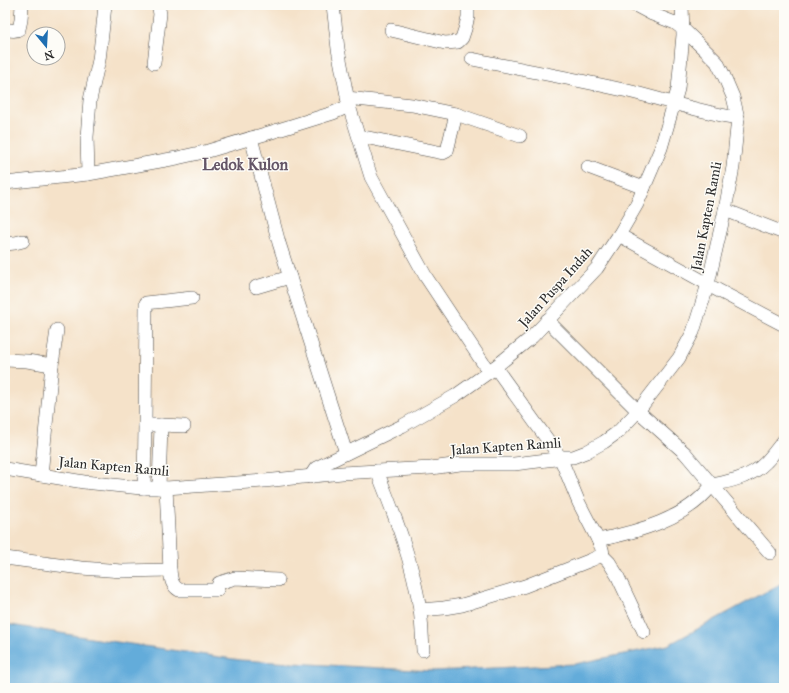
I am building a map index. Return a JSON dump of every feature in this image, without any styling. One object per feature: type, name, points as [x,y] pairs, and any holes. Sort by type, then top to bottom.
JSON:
[{"type":"street","points":[[5,29],[19,29],[22,5]]},
{"type":"street","points":[[88,174],[87,137],[90,100],[98,60],[105,5]]},
{"type":"street","points":[[154,63],[160,14],[158,5]]},
{"type":"street","points":[[333,5],[338,49],[348,102],[365,160],[372,177],[412,252],[439,297],[492,370],[560,457],[579,503],[602,549],[602,555],[609,562],[617,575],[644,632]]},
{"type":"street","points":[[391,30],[445,43],[458,42],[462,38],[465,29],[468,17],[468,5]]},
{"type":"street","name":"Jalan Kapten Ramli","points":[[5,469],[84,482],[144,488],[163,488],[264,481],[342,473],[431,468],[460,464],[514,464],[555,459],[560,457],[573,457],[604,442],[618,432],[638,411],[665,377],[679,358],[693,332],[708,285],[725,210],[733,167],[738,118],[733,97],[724,76],[717,62],[708,52],[683,28],[635,5]]},
{"type":"street","name":"Jalan Puspa Indah","points":[[310,477],[316,468],[402,426],[455,396],[492,370],[532,338],[547,320],[597,268],[637,204],[661,148],[678,89],[682,51],[682,5]]},
{"type":"street","points":[[472,59],[629,91],[682,106],[738,118]]},
{"type":"street","points":[[5,184],[88,174],[208,151],[333,113],[348,102],[412,105],[456,114],[520,136]]},
{"type":"street","points":[[359,136],[446,153],[456,114]]},
{"type":"street","points":[[251,138],[279,243],[346,453]]},
{"type":"street","points":[[588,167],[644,188]]},
{"type":"street","points":[[725,210],[784,233]]},
{"type":"street","points":[[619,235],[708,285],[784,325]]},
{"type":"street","points":[[5,244],[23,241]]},
{"type":"street","points":[[256,287],[290,277]]},
{"type":"street","points":[[144,488],[146,304],[192,298]]},
{"type":"street","points":[[547,320],[638,411],[685,453],[770,553]]},
{"type":"street","points":[[41,475],[57,330]]},
{"type":"street","points":[[5,360],[27,361],[52,365]]},
{"type":"street","points":[[145,425],[184,426]]},
{"type":"street","points":[[161,425],[163,488],[171,582],[180,590],[217,590],[219,583],[235,578],[278,580]]},
{"type":"street","points":[[598,540],[622,535],[652,525],[682,511],[693,504],[712,485],[746,476],[755,471],[766,462],[784,440]]},
{"type":"street","points":[[378,471],[394,513],[416,586],[420,610],[423,650]]},
{"type":"street","points":[[420,610],[462,605],[525,586],[602,555]]},
{"type":"street","points":[[5,558],[81,568],[122,571],[170,570]]},
{"type":"water","points":[[784,582],[784,688],[5,688],[5,624],[240,660],[433,671],[575,664],[668,645]]},
{"type":"district","name":"Ledok Kulon","points":[[245,164]]}]
